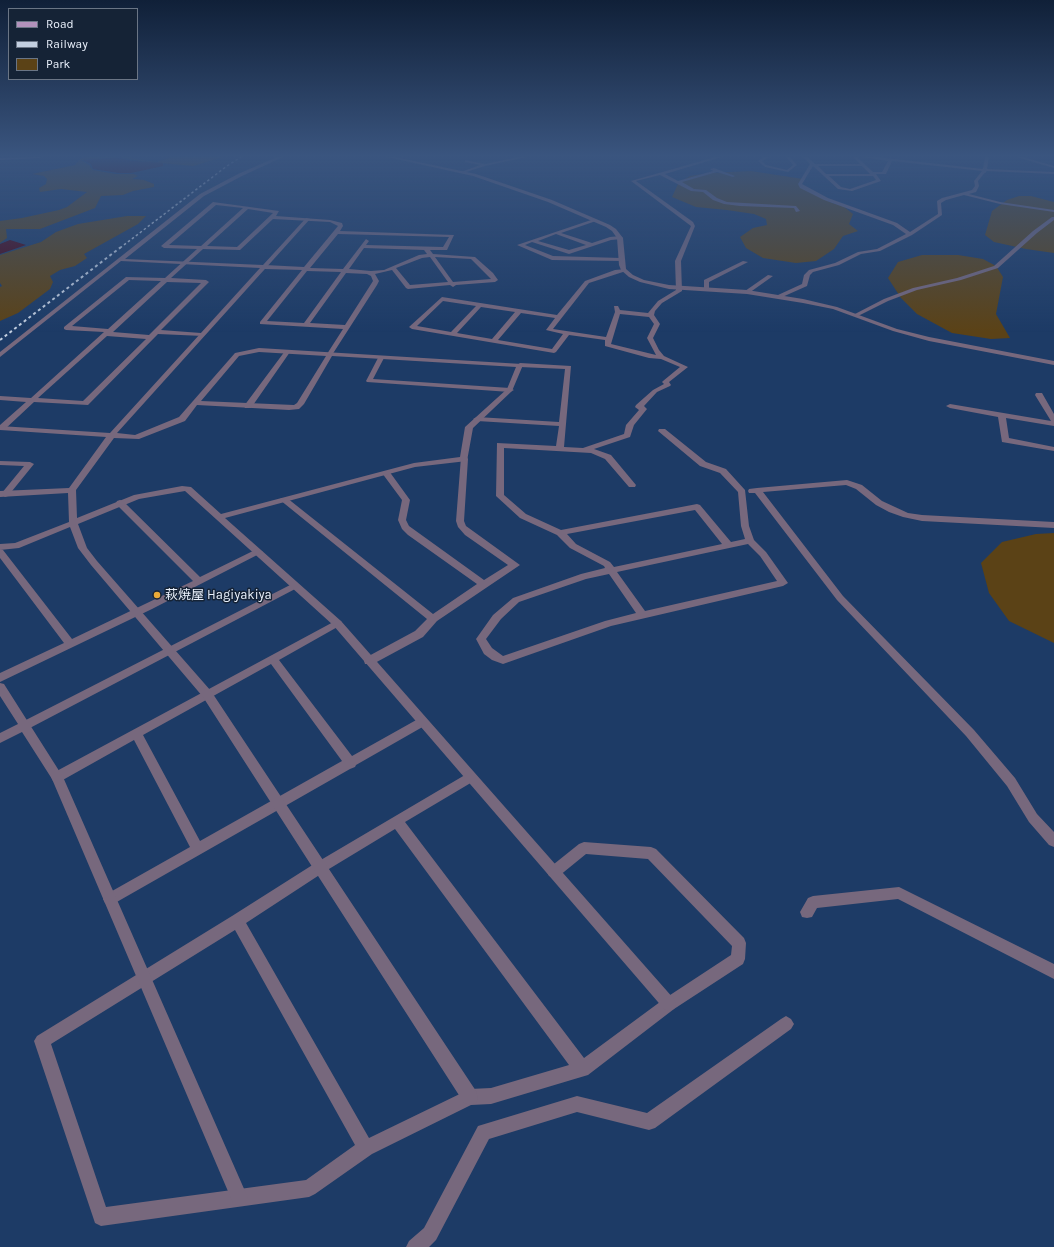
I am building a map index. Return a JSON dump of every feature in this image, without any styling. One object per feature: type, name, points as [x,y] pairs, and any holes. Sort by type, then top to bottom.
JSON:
[{"type":"street","points":[[0,355],[177,215]]},
{"type":"street","points":[[201,215],[164,246],[238,249],[271,217],[336,222],[341,226],[305,268],[262,323],[346,327]]},
{"type":"street","points":[[0,429],[238,215]]},
{"type":"street","points":[[582,215],[614,230],[620,238],[621,260],[624,270],[631,276],[661,286],[747,292],[780,296],[825,306],[856,315],[895,330],[929,339],[1054,363]]},
{"type":"street","points":[[651,315],[652,311],[660,302],[679,291],[678,260],[693,226],[680,215]]},
{"type":"street","points":[[871,215],[887,221],[910,234]]},
{"type":"street","points":[[780,296],[805,285],[807,275],[811,271],[837,264],[860,253],[878,250],[910,234],[938,215]]},
{"type":"street","points":[[856,315],[886,300],[915,289],[959,279],[996,267],[1035,232],[1054,218]]},
{"type":"street","points":[[308,219],[201,335],[111,436],[72,490],[73,523],[84,548],[94,563],[207,694],[470,1097]]},
{"type":"street","points":[[594,220],[520,245],[552,258],[621,260]]},
{"type":"street","points":[[571,228],[583,232]]},
{"type":"street","points":[[122,260],[345,270],[371,273],[385,271],[427,252],[445,249],[452,236],[336,232]]},
{"type":"street","points":[[306,325],[372,233]]},
{"type":"street","points":[[557,233],[592,245]]},
{"type":"street","points":[[533,241],[569,252],[610,239],[620,238]]},
{"type":"street","points":[[363,246],[473,258],[491,274],[495,280],[453,285],[408,287],[393,268]]},
{"type":"street","points":[[427,252],[453,285]]},
{"type":"street","points":[[706,289],[706,281],[745,262]]},
{"type":"street","points":[[609,340],[549,330],[587,282],[617,271],[624,270]]},
{"type":"street","points":[[196,403],[289,408],[296,407],[300,404],[346,327],[376,281],[371,273]]},
{"type":"street","points":[[747,292],[770,276]]},
{"type":"street","points":[[0,398],[85,403],[153,334],[206,282],[128,278],[66,328],[109,332],[153,334],[201,335]]},
{"type":"street","points":[[558,317],[442,299],[412,327],[554,351],[567,333]]},
{"type":"street","points":[[452,334],[480,305]]},
{"type":"street","points":[[585,450],[627,436],[630,425],[643,409],[639,408],[656,391],[668,385],[665,382],[685,367],[662,357],[649,356],[607,345],[617,309],[651,315]]},
{"type":"street","points":[[493,341],[519,311]]},
{"type":"street","points":[[651,315],[656,324],[650,341],[662,357]]},
{"type":"street","points":[[0,429],[136,437],[173,424],[182,419],[237,354],[259,350],[381,358],[569,367],[560,449]]},
{"type":"street","points":[[248,406],[287,352]]},
{"type":"street","points":[[381,358],[369,381],[510,390]]},
{"type":"street","points":[[370,661],[418,634],[433,619],[515,565],[468,533],[462,527],[460,521],[464,459],[469,428],[510,390],[520,365]]},
{"type":"street","points":[[1039,395],[1054,420]]},
{"type":"street","points":[[950,406],[1054,424]]},
{"type":"street","points":[[1002,415],[1005,440],[1054,449]]},
{"type":"street","points":[[477,419],[562,424]]},
{"type":"street","points":[[662,431],[703,464],[723,471],[742,492],[745,526],[750,541],[763,554],[783,583],[609,623],[503,660],[488,651],[481,639],[497,617],[516,600],[584,576],[750,541]]},
{"type":"street","points":[[632,485],[608,457],[585,450],[500,445],[500,496],[523,516],[560,534],[573,546],[607,564],[642,615]]},
{"type":"street","points":[[219,517],[386,472],[440,461],[464,459]]},
{"type":"street","points":[[0,462],[30,464],[3,494]]},
{"type":"street","points":[[386,472],[406,500],[402,520],[404,527],[484,584]]},
{"type":"street","points":[[742,492],[847,482],[859,487],[879,503],[906,515],[922,518],[1054,525]]},
{"type":"street","points":[[0,547],[16,546],[137,497],[182,488],[188,489],[294,586],[337,623],[669,1004]]},
{"type":"street","points":[[3,494],[72,490]]},
{"type":"street","points":[[757,490],[840,598],[970,733],[1011,782],[1033,818],[1054,841]]},
{"type":"street","points":[[284,500],[433,619]]},
{"type":"street","points":[[120,503],[199,582]]},
{"type":"street","points":[[560,534],[697,508],[728,545]]},
{"type":"street","points":[[0,552],[70,644]]},
{"type":"street","points":[[0,678],[136,613],[258,552]]},
{"type":"street","points":[[0,738],[294,586]]},
{"type":"street","points":[[57,778],[337,623]]},
{"type":"street","points":[[273,658],[351,764]]},
{"type":"street","points":[[0,687],[57,778],[239,1197]]},
{"type":"street","points":[[110,899],[351,764],[422,722]]},
{"type":"street","points":[[136,733],[198,850]]},
{"type":"street","points":[[470,777],[320,868],[42,1041],[102,1217],[309,1188],[366,1148],[470,1097],[491,1096],[582,1069],[669,1004],[738,959],[739,943],[651,854],[584,848],[554,872]]},
{"type":"street","points":[[397,821],[582,1069]]},
{"type":"street","points":[[806,912],[813,902],[899,893],[1054,972]]},
{"type":"street","points":[[237,921],[366,1148]]},
{"type":"street","points":[[415,1247],[430,1234],[484,1132],[577,1104],[649,1122],[786,1024]]},
{"type":"green space","points":[[35,215],[76,215],[40,229],[6,229],[7,238],[0,243],[0,221]]},
{"type":"green space","points":[[757,215],[853,215],[849,224],[858,231],[843,236],[834,249],[816,261],[796,263],[763,258],[746,248],[740,237],[753,228],[767,225],[766,219]]},
{"type":"green space","points":[[991,215],[1054,215],[1054,253],[994,242],[985,235]]},
{"type":"green space","points":[[127,216],[146,216],[138,224],[84,254],[87,258],[75,266],[60,270],[50,276],[53,282],[50,289],[18,313],[0,321],[0,287],[2,286],[0,283],[0,255],[41,242],[56,232],[78,224]]},
{"type":"green space","points":[[922,255],[958,255],[983,259],[996,266],[1003,277],[996,314],[1010,338],[991,339],[952,333],[917,314],[901,298],[888,278],[898,262]]},
{"type":"green space","points":[[1054,533],[1054,643],[1009,621],[989,593],[981,563],[1002,542],[1036,534]]},
{"type":"shaded area","points":[[10,240],[26,245],[0,254],[0,244]]},
{"type":"railway","points":[[120,248],[163,215]]},
{"type":"railway","points":[[0,340],[121,247]]},
{"type":"place","name":"萩焼屋 Hagiyakiya","points":[[157,595]]}]
